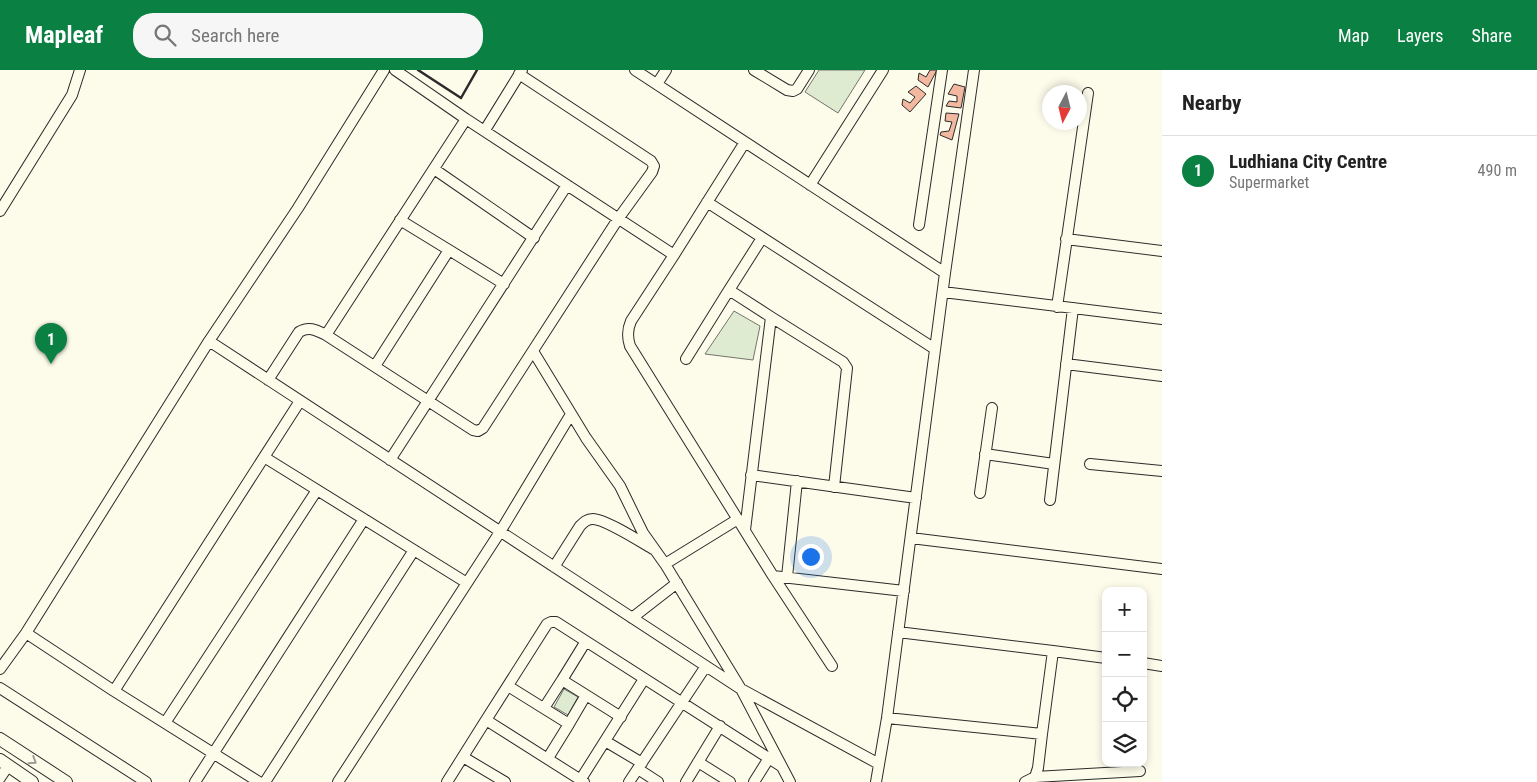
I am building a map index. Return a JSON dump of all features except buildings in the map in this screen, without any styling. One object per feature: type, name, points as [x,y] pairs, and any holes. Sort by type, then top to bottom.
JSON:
[{"type":"street","points":[[0,211],[72,95],[80,70]]},
{"type":"street","points":[[0,669],[26,633],[209,342],[298,208],[384,70]]},
{"type":"street","points":[[395,70],[466,119],[674,254]]},
{"type":"street","points":[[635,70],[945,274]]},
{"type":"street","points":[[657,84],[666,70]]},
{"type":"street","points":[[754,70],[787,90],[793,91],[809,70]]},
{"type":"street","points":[[810,185],[883,70]]},
{"type":"street","points":[[919,225],[942,70]]},
{"type":"street","points":[[876,782],[887,718],[945,274],[974,70]]},
{"type":"street","points":[[268,380],[299,332],[304,328],[312,329],[326,335],[473,430],[478,431],[483,428],[618,219],[652,172],[654,166],[651,161],[521,72],[485,130]]},
{"type":"street","points":[[1057,307],[1088,93]]},
{"type":"street","points":[[326,335],[466,119]]},
{"type":"street","points":[[745,142],[632,321],[628,329],[628,338],[630,346],[773,576],[832,666]]},
{"type":"street","points":[[434,169],[534,238]]},
{"type":"street","points":[[390,460],[567,185]]},
{"type":"street","points":[[707,202],[935,349]]},
{"type":"street","points":[[400,220],[504,284]]},
{"type":"street","points":[[686,358],[762,238]]},
{"type":"street","points":[[1066,240],[1162,251]]},
{"type":"street","points":[[375,366],[449,250]]},
{"type":"street","points":[[729,290],[843,362],[847,368],[834,487]]},
{"type":"street","points":[[943,292],[1162,319]]},
{"type":"street","points":[[1050,500],[1072,308]]},
{"type":"street","points":[[745,530],[771,317]]},
{"type":"street","points":[[209,342],[741,689],[879,764]]},
{"type":"street","points":[[533,351],[571,414],[620,486],[643,532],[677,583],[741,689],[790,782]]},
{"type":"street","points":[[1066,364],[1162,376]]},
{"type":"street","points":[[114,691],[300,401]]},
{"type":"street","points":[[980,493],[992,408]]},
{"type":"street","points":[[338,782],[500,532],[571,414]]},
{"type":"street","points":[[984,454],[1054,464]]},
{"type":"street","points":[[264,457],[467,583]]},
{"type":"street","points":[[1090,464],[1162,471]]},
{"type":"street","points":[[751,475],[916,498]]},
{"type":"street","points":[[787,577],[797,482]]},
{"type":"street","points":[[165,723],[316,490]]},
{"type":"street","points":[[195,782],[364,519]]},
{"type":"street","points":[[554,567],[580,526],[585,521],[591,519],[605,523],[654,550]]},
{"type":"street","points":[[665,564],[738,519]]},
{"type":"street","points":[[911,538],[1162,569]]},
{"type":"street","points":[[265,782],[414,550]]},
{"type":"street","points":[[773,576],[904,591]]},
{"type":"street","points":[[632,618],[677,583]]},
{"type":"street","points":[[447,782],[547,624],[552,622],[556,622],[781,766]]},
{"type":"street","points":[[898,632],[1102,658]]},
{"type":"street","points":[[26,633],[259,782]]},
{"type":"street","points":[[544,708],[586,641]]},
{"type":"street","points":[[1035,777],[1038,768],[1053,652]]},
{"type":"street","points":[[1147,664],[1162,666]]},
{"type":"street","points":[[629,782],[706,666]]},
{"type":"street","points":[[486,720],[548,758],[581,781],[644,679]]},
{"type":"street","points":[[562,680],[621,717]]},
{"type":"street","points":[[508,686],[569,724]]},
{"type":"street","points":[[0,688],[146,782]]},
{"type":"street","points":[[548,758],[586,695]]},
{"type":"street","points":[[887,718],[1042,734]]},
{"type":"street","points":[[686,782],[720,726]]},
{"type":"street","points":[[0,739],[66,782]]},
{"type":"street","points":[[605,741],[640,766],[658,782]]},
{"type":"street","points":[[463,756],[505,782]]},
{"type":"street","points":[[754,782],[769,758]]},
{"type":"street","points":[[698,762],[730,782]]},
{"type":"street","points":[[0,778],[4,763],[32,782]]},
{"type":"street","points":[[1025,782],[1035,777],[1140,771]]},
{"type":"green space","points":[[819,70],[865,70],[838,113],[805,92]]},
{"type":"green space","points":[[734,311],[760,326],[753,360],[705,354]]},
{"type":"green space","points":[[564,689],[578,697],[568,715],[554,707]]},
{"type":"wall","points":[[418,70],[461,98],[477,70]]},
{"type":"place","name":"Ludhiana City Centre","points":[[51,364]]}]
